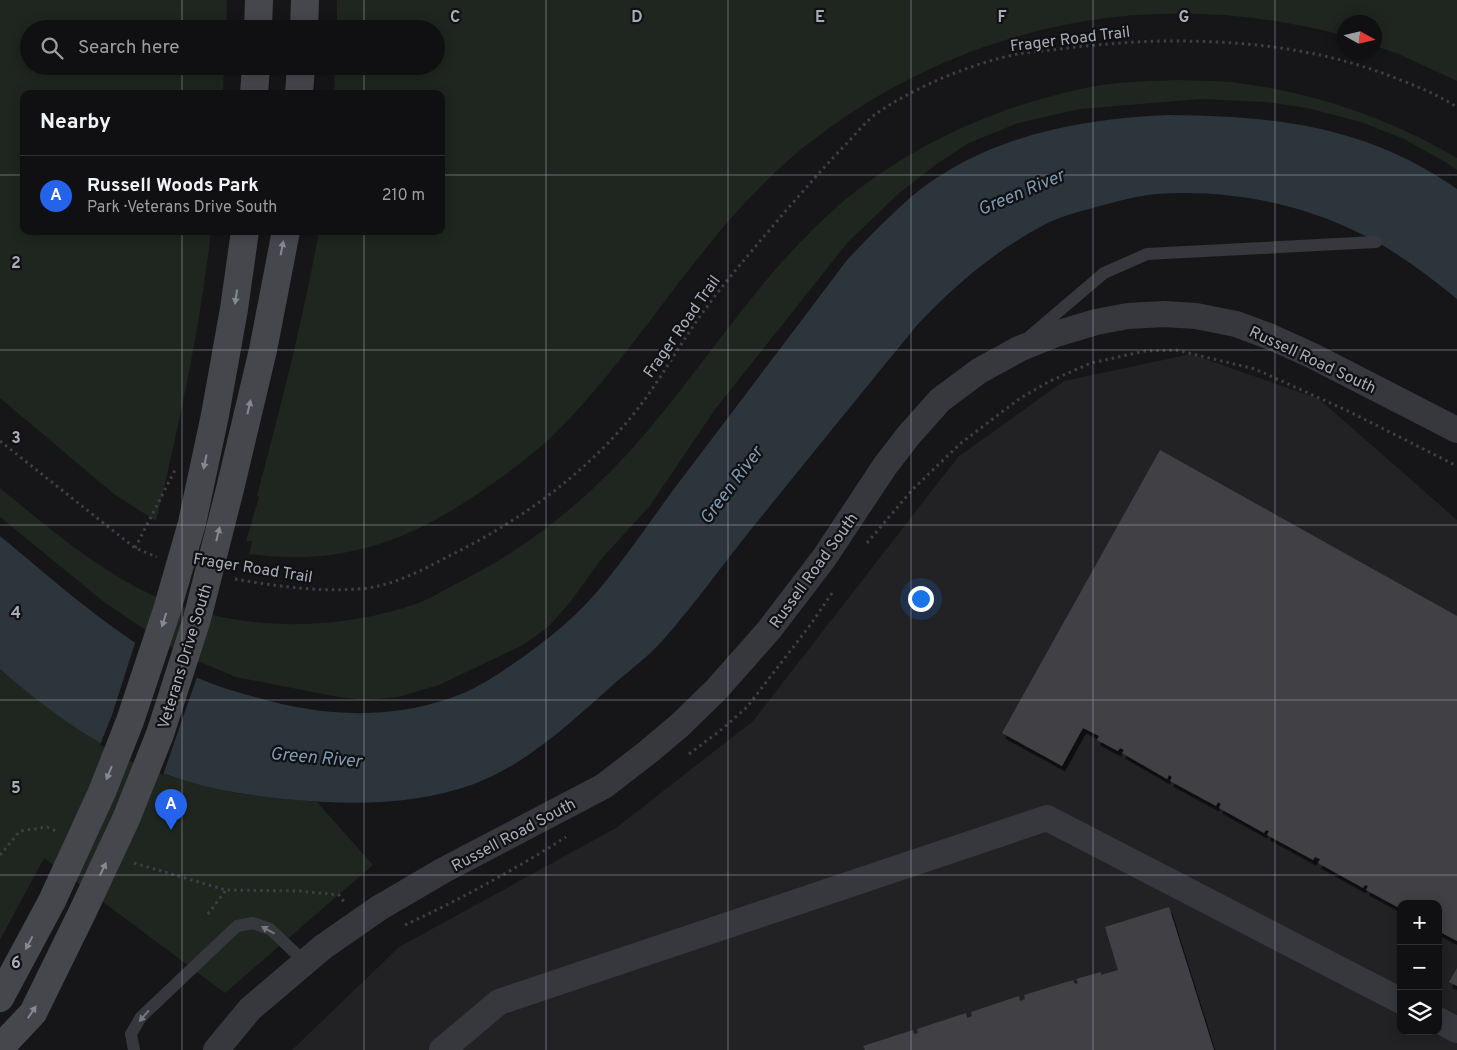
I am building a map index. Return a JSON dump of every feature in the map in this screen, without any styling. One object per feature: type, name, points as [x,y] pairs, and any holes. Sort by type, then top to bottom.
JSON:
[{"type":"main road","points":[[258,20],[259,0]]},
{"type":"main road","points":[[305,20],[306,0]]},
{"type":"main road","points":[[254,90],[255,75]]},
{"type":"main road","points":[[299,90],[300,75]]},
{"type":"main road","name":"Veterans Drive South","points":[[0,998],[52,901],[102,792],[130,721],[167,610],[192,524],[215,415],[234,309],[244,235]]},
{"type":"main road","name":"Veterans Drive South","points":[[0,1048],[33,1013],[126,819],[160,734],[197,620],[230,489],[263,350],[285,235]]},
{"type":"street","name":"Russell Road South","points":[[216,1050],[250,1009],[323,946],[444,870],[604,786],[674,730],[716,690],[769,630],[824,558],[885,466],[908,436],[940,400],[979,371],[1010,353],[1056,334],[1096,322],[1128,316],[1164,314],[1196,316],[1236,324],[1280,341],[1322,360],[1457,430]]},
{"type":"street","points":[[442,1050],[499,1002],[1047,818],[1397,999]]},
{"type":"street","points":[[454,1050],[499,1002]]},
{"type":"street","points":[[1442,1022],[1457,1030]]},
{"type":"lane","points":[[1010,353],[1104,273],[1147,254],[1376,242]]},
{"type":"lane","points":[[134,1050],[131,1034],[141,1017],[238,926],[253,924],[270,929],[305,962]]},
{"type":"path","name":"Frager Road Trail","points":[[229,578],[261,584],[320,590],[360,589],[400,580],[480,540],[516,518],[594,456],[620,430],[647,396],[708,305],[813,178],[874,115],[912,93],[958,72],[1017,54],[1101,44],[1150,41],[1207,41],[1260,44],[1314,53],[1371,68],[1438,95],[1457,107]]},
{"type":"path","points":[[864,546],[912,490],[961,443],[1019,399],[1050,381],[1090,363],[1145,351],[1176,350],[1255,369],[1348,411],[1457,466]]},
{"type":"path","points":[[0,442],[135,548],[165,560]]},
{"type":"path","points":[[135,548],[175,470]]},
{"type":"path","points":[[683,758],[721,730],[747,707],[811,624],[837,585]]},
{"type":"path","points":[[402,926],[452,903],[517,868],[567,837]]},
{"type":"path","points":[[208,914],[226,890],[299,891],[339,895],[358,923]]},
{"type":"shaded area","points":[[0,0],[227,0],[226,20],[20,20],[20,75],[224,75],[223,90],[20,90],[20,235],[210,235],[188,377],[156,521],[114,494],[0,398]]},
{"type":"shaded area","points":[[337,0],[1457,0],[1457,81],[1382,48],[1382,15],[1337,15],[1337,34],[1287,23],[1235,16],[1210,14],[1132,15],[1040,30],[1001,41],[963,55],[890,89],[855,110],[790,159],[730,219],[626,352],[571,417],[536,451],[497,481],[428,524],[384,543],[337,554],[313,557],[249,554],[252,541],[246,541],[259,497],[257,496],[283,397],[318,235],[445,235],[445,90],[334,90],[335,75],[445,75],[445,20],[337,20]]},
{"type":"shaded area","points":[[1177,80],[1223,81],[1267,87],[1296,93],[1351,109],[1405,131],[1457,158],[1457,170],[1404,139],[1361,122],[1307,108],[1266,102],[1200,99],[1080,109],[1018,123],[969,143],[938,163],[898,194],[848,242],[716,408],[649,507],[603,557],[568,605],[548,627],[523,645],[439,685],[398,697],[364,700],[338,697],[236,677],[181,654],[104,602],[0,517],[0,488],[66,541],[119,577],[171,603],[205,613],[241,620],[278,624],[314,624],[351,620],[386,613],[421,602],[508,555],[584,497],[650,428],[763,284],[787,257],[838,206],[865,184],[923,147],[986,118],[1018,106],[1096,86]]},
{"type":"shaded area","points":[[1191,354],[1319,399],[1457,520],[1457,1050],[292,1050],[399,947],[616,828],[753,721],[958,457],[1064,381]]},
{"type":"shaded area","points":[[0,669],[49,709],[170,776],[236,793],[317,802],[373,865],[225,993],[44,858],[0,940]]},
{"type":"water","name":"Green River","points":[[1169,115],[1246,118],[1283,122],[1355,138],[1389,151],[1423,168],[1457,189],[1457,299],[1407,261],[1381,244],[1353,230],[1306,211],[1256,199],[1206,193],[1155,194],[1096,207],[1048,223],[1008,246],[976,270],[918,324],[652,652],[566,726],[531,753],[494,775],[451,791],[404,800],[357,803],[256,796],[199,785],[148,767],[102,744],[59,716],[0,669],[0,536],[85,606],[130,639],[177,668],[225,688],[280,704],[306,709],[358,713],[410,709],[436,703],[461,694],[493,677],[531,651],[564,625],[586,604],[624,558],[847,260],[912,196],[940,175],[970,159],[1001,145],[1034,134],[1101,121]]},
{"type":"pier","points":[[136,640],[179,667],[198,674],[163,775],[120,757],[100,745],[112,715]]},
{"type":"building","points":[[1160,450],[1457,616],[1457,941],[1442,933],[1442,900],[1397,900],[1397,907],[1366,890],[1368,886],[1365,885],[1363,888],[1318,863],[1320,859],[1315,857],[1313,860],[1267,835],[1269,831],[1266,830],[1264,833],[1219,808],[1221,804],[1218,802],[1216,806],[1170,781],[1172,777],[1169,775],[1167,779],[1122,753],[1124,750],[1120,748],[1118,751],[1097,740],[1099,736],[1083,728],[1062,766],[1002,733]]},
{"type":"building","points":[[1169,907],[1214,1050],[865,1050],[863,1046],[913,1030],[914,1034],[918,1033],[917,1029],[966,1013],[967,1018],[972,1016],[971,1012],[1019,996],[1020,1001],[1025,999],[1024,995],[1073,980],[1075,984],[1078,983],[1076,979],[1101,972],[1101,975],[1118,970],[1105,927]]},
{"type":"building","points":[[1457,968],[1457,986],[1449,982]]},
{"type":"place","name":"Russell Woods Park","points":[[171,830]]}]
